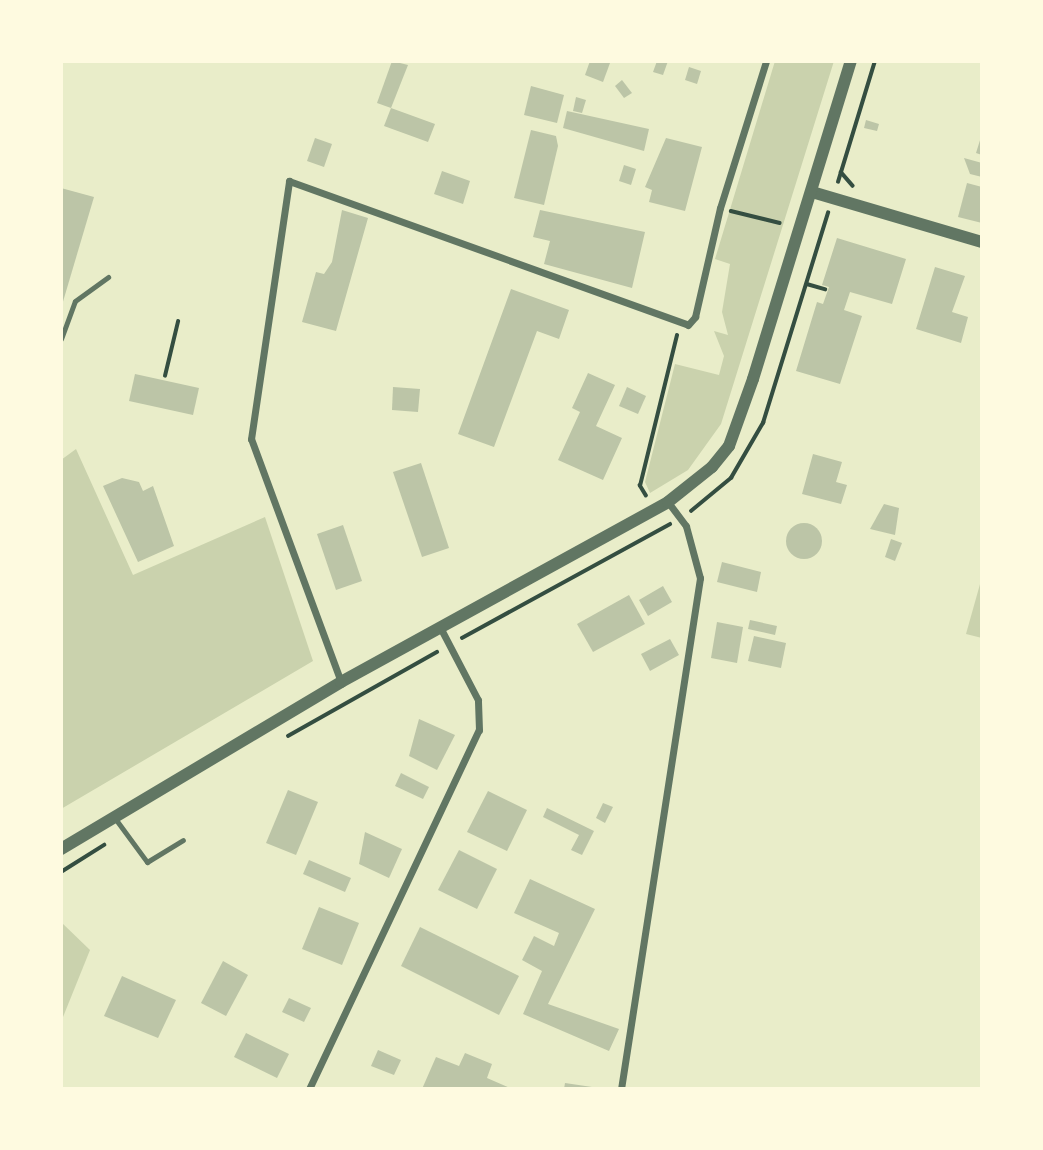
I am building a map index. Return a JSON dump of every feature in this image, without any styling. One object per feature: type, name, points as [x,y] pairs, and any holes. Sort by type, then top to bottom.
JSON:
[{"type":"street","points":[[341,682],[251,439],[289,181],[433,229],[679,326],[695,317],[720,208],[766,61]]},
{"type":"street","points":[[61,849],[113,815],[341,682],[668,502],[713,466],[735,432],[851,61]]},
{"type":"street","points":[[812,192],[982,242]]},
{"type":"street","points":[[621,1089],[692,652],[698,555],[680,518],[668,502]]},
{"type":"street","points":[[309,1089],[479,730],[482,710],[440,626]]},
{"type":"lane","points":[[61,339],[75,301],[108,277]]},
{"type":"lane","points":[[113,815],[147,862],[183,840]]},
{"type":"path","points":[[281,739],[680,518],[731,478],[746,456],[807,284],[875,61]]},
{"type":"path","points":[[720,208],[780,223]]},
{"type":"path","points":[[807,284],[825,289]]},
{"type":"path","points":[[165,376],[178,322]]},
{"type":"path","points":[[665,526],[640,486],[679,326]]},
{"type":"path","points":[[61,873],[124,832]]},
{"type":"green space","points":[[775,61],[834,61],[721,424],[688,470],[650,493],[645,482],[675,364],[719,375],[724,356],[714,331],[728,335],[722,312],[730,264],[715,259]]},
{"type":"green space","points":[[76,449],[133,575],[265,517],[313,661],[61,809],[61,460]]},
{"type":"green space","points":[[982,577],[982,638],[966,634]]},
{"type":"green space","points":[[61,922],[90,950],[61,1022]]},
{"type":"building","points":[[392,61],[408,65],[391,108],[377,103]]},
{"type":"building","points":[[590,61],[610,63],[603,82],[585,75]]},
{"type":"building","points":[[657,61],[668,61],[663,75],[653,72]]},
{"type":"building","points":[[689,67],[701,71],[697,84],[685,80]]},
{"type":"building","points":[[622,80],[632,93],[624,98],[615,86]]},
{"type":"building","points":[[531,86],[564,95],[557,123],[524,115]]},
{"type":"building","points":[[576,97],[586,100],[582,113],[573,111]]},
{"type":"building","points":[[391,108],[435,124],[428,142],[384,126]]},
{"type":"building","points":[[567,111],[649,129],[644,151],[563,128]]},
{"type":"building","points":[[866,120],[879,124],[877,131],[864,128]]},
{"type":"building","points":[[531,130],[556,136],[558,146],[544,205],[514,198]]},
{"type":"building","points":[[982,137],[982,155],[976,153]]},
{"type":"building","points":[[315,138],[332,144],[324,167],[307,161]]},
{"type":"building","points":[[666,138],[702,147],[685,211],[649,202],[652,190],[645,187]]},
{"type":"building","points":[[964,158],[982,163],[982,177],[970,174]]},
{"type":"building","points":[[624,165],[636,169],[631,185],[619,181]]},
{"type":"building","points":[[442,171],[470,181],[463,204],[434,194]]},
{"type":"building","points":[[967,183],[982,187],[982,223],[958,217]]},
{"type":"building","points":[[61,188],[94,197],[62,305],[61,305]]},
{"type":"building","points":[[342,210],[368,218],[336,331],[302,322],[316,272],[324,274],[332,262]]},
{"type":"building","points":[[540,210],[645,232],[632,288],[544,264],[550,241],[533,237]]},
{"type":"building","points":[[837,238],[906,259],[892,304],[850,292],[844,310],[862,316],[840,384],[796,371],[817,302],[823,304],[829,287],[822,285]]},
{"type":"building","points":[[935,267],[965,276],[952,312],[968,317],[961,343],[916,329]]},
{"type":"building","points":[[511,289],[569,310],[559,339],[537,331],[494,447],[458,434]]},
{"type":"building","points":[[588,373],[615,385],[596,426],[622,438],[603,480],[558,460],[580,412],[572,408]]},
{"type":"building","points":[[135,374],[199,388],[193,415],[129,401]]},
{"type":"building","points":[[393,387],[420,389],[418,412],[392,410]]},
{"type":"building","points":[[627,387],[646,396],[638,414],[619,406]]},
{"type":"building","points":[[813,454],[842,462],[836,482],[847,485],[841,504],[802,494]]},
{"type":"building","points":[[421,463],[449,548],[422,557],[393,472]]},
{"type":"building","points":[[122,478],[139,482],[143,491],[153,486],[174,546],[138,562],[103,486]]},
{"type":"building","points":[[884,504],[899,508],[895,535],[870,529]]},
{"type":"building","points":[[804,523],[817,528],[822,541],[817,554],[804,559],[791,554],[786,541],[791,528]]},
{"type":"building","points":[[343,525],[362,581],[336,590],[317,534]]},
{"type":"building","points":[[891,539],[902,543],[895,561],[885,557]]},
{"type":"building","points":[[722,562],[761,572],[757,592],[717,582]]},
{"type":"building","points":[[663,586],[672,602],[648,616],[639,600]]},
{"type":"building","points":[[629,595],[645,624],[593,652],[577,624]]},
{"type":"building","points":[[750,620],[777,626],[775,635],[748,629]]},
{"type":"building","points":[[717,622],[743,627],[737,663],[711,658]]},
{"type":"building","points":[[754,636],[786,643],[781,668],[748,661]]},
{"type":"building","points":[[670,639],[679,655],[650,671],[641,654]]},
{"type":"building","points":[[419,719],[455,735],[437,770],[409,756]]},
{"type":"building","points":[[401,773],[429,787],[423,799],[395,786]]},
{"type":"building","points":[[288,790],[318,802],[296,855],[266,843]]},
{"type":"building","points":[[488,791],[527,810],[507,851],[467,832]]},
{"type":"building","points":[[603,803],[613,807],[605,823],[596,818]]},
{"type":"building","points":[[547,808],[594,831],[582,855],[571,850],[579,835],[543,817]]},
{"type":"building","points":[[365,832],[402,849],[389,878],[359,864]]},
{"type":"building","points":[[459,850],[497,869],[477,909],[438,890]]},
{"type":"building","points":[[309,860],[351,878],[345,892],[303,874]]},
{"type":"building","points":[[530,879],[595,909],[548,1004],[619,1029],[609,1051],[523,1014],[542,971],[522,960],[534,936],[554,946],[559,933],[514,913]]},
{"type":"building","points":[[319,907],[359,923],[342,965],[302,949]]},
{"type":"building","points":[[420,927],[519,976],[499,1015],[401,966]]},
{"type":"building","points":[[223,961],[248,975],[226,1016],[201,1003]]},
{"type":"building","points":[[122,976],[176,1000],[158,1038],[104,1016]]},
{"type":"building","points":[[289,998],[311,1008],[304,1022],[282,1012]]},
{"type":"building","points":[[246,1033],[289,1054],[277,1078],[234,1057]]},
{"type":"building","points":[[378,1050],[401,1060],[394,1075],[371,1066]]},
{"type":"building","points":[[465,1053],[492,1064],[487,1078],[512,1089],[422,1089],[436,1057],[459,1066]]},
{"type":"building","points":[[565,1083],[592,1087],[592,1089],[564,1089]]}]
